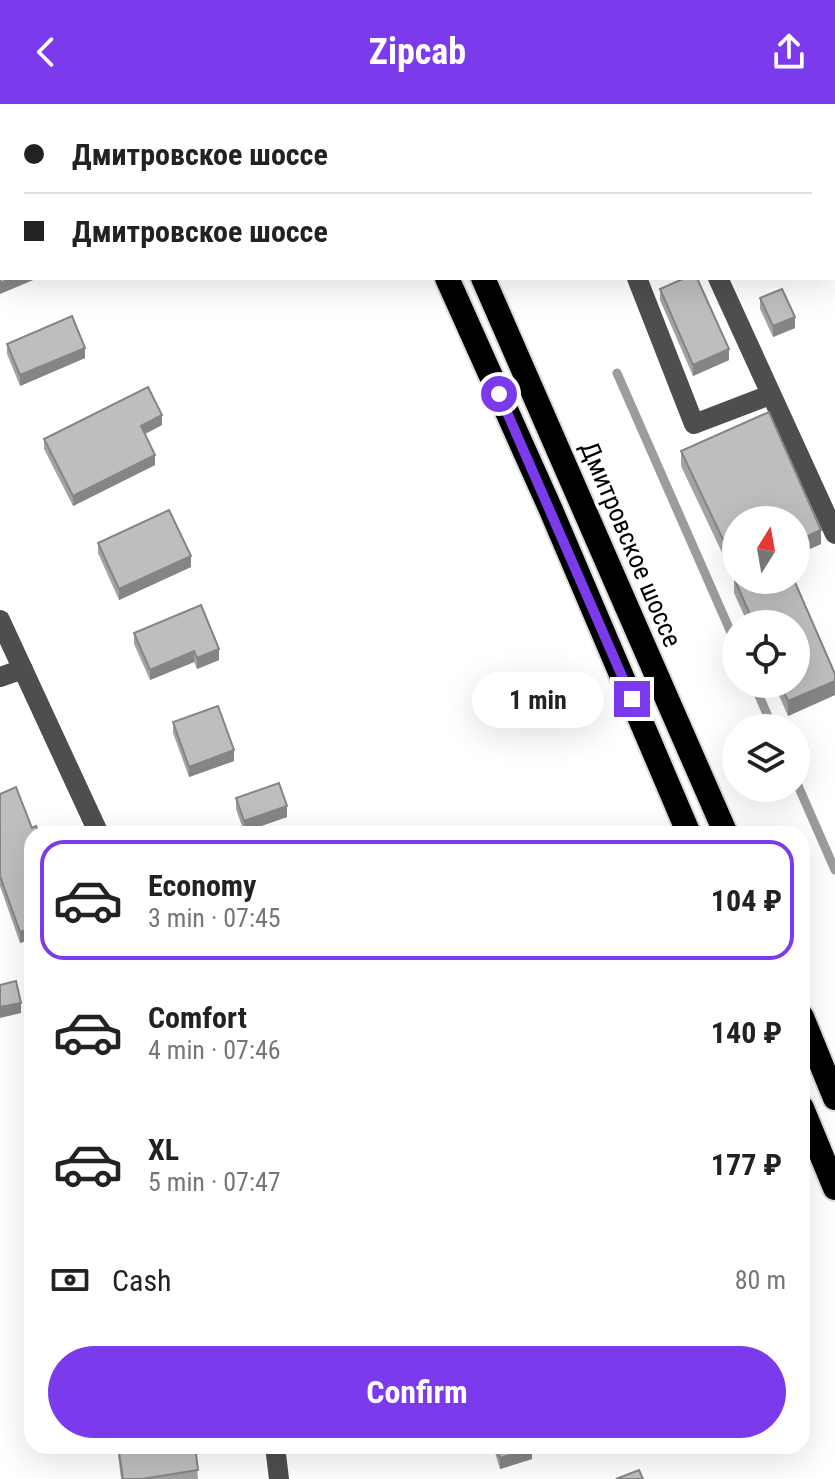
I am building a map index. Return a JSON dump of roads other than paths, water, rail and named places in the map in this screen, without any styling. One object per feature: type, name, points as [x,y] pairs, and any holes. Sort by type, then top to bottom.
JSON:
[{"type":"highway","points":[[448,280],[551,510],[686,826]]},
{"type":"highway","name":"Дмитровское шоссе","points":[[484,280],[723,826]]},
{"type":"highway","points":[[810,1037],[835,1098]]},
{"type":"highway","points":[[810,1127],[835,1188]]},
{"type":"street","points":[[638,280],[694,424],[770,395]]},
{"type":"street","points":[[719,280],[770,395],[833,522]]},
{"type":"street","points":[[0,620],[95,826]]},
{"type":"street","points":[[0,677],[23,669]]},
{"type":"street","points":[[276,1454],[279,1479]]},
{"type":"waterway","points":[[617,373],[722,612]]},
{"type":"waterway","points":[[760,698],[767,714]]},
{"type":"waterway","points":[[805,802],[835,870]]}]
